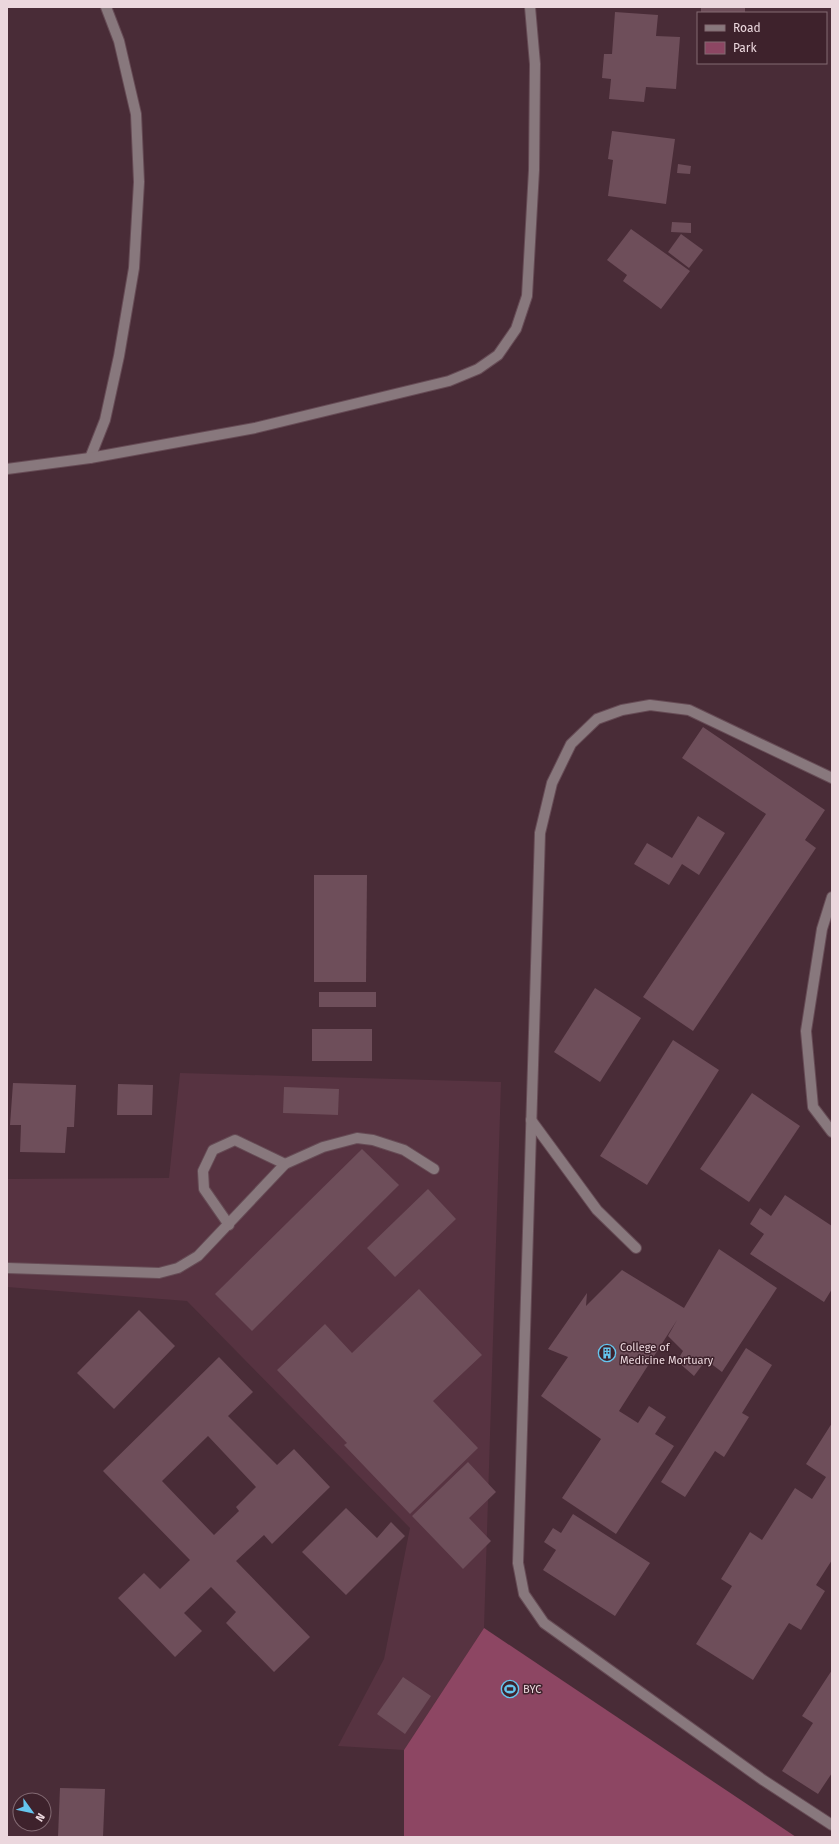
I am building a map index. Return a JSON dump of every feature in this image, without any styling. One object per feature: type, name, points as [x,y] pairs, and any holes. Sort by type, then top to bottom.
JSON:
[{"type":"street","points":[[90,458],[104,420],[119,356],[134,268],[139,182],[136,114],[119,41],[106,7]]},
{"type":"street","points":[[7,469],[90,458],[255,428],[449,381],[478,369],[498,355],[516,329],[527,296],[534,162],[535,64],[530,7]]},
{"type":"street","points":[[832,778],[689,710],[650,705],[622,710],[597,719],[571,744],[552,783],[540,833],[518,1563],[524,1594],[544,1623],[763,1780],[832,1825]]},
{"type":"street","points":[[832,897],[822,929],[806,1031],[813,1107],[832,1132]]},
{"type":"street","points":[[531,1120],[597,1210],[636,1248]]},
{"type":"street","points":[[7,1268],[159,1273],[178,1268],[198,1256],[229,1225],[285,1164],[323,1147],[357,1138],[373,1140],[404,1150],[434,1168]]},
{"type":"street","points":[[229,1225],[204,1190],[203,1171],[213,1150],[236,1140],[285,1164]]},
{"type":"shaded area","points":[[180,1073],[501,1082],[484,1628],[404,1750],[338,1746],[384,1659],[410,1528],[187,1301],[7,1287],[7,1179],[169,1178]]},
{"type":"green space","name":"BYC","points":[[484,1628],[796,1837],[404,1837],[404,1750]]},
{"type":"building","points":[[701,8],[745,8],[745,12],[701,12]]},
{"type":"building","points":[[615,12],[658,15],[656,36],[680,37],[676,89],[646,87],[644,102],[609,99],[611,79],[602,78],[604,54],[612,54]]},
{"type":"building","points":[[612,131],[675,139],[666,204],[608,196],[613,160],[608,159]]},
{"type":"building","points":[[678,164],[691,166],[690,174],[677,173]]},
{"type":"building","points":[[672,222],[691,223],[691,233],[671,232]]},
{"type":"building","points":[[631,229],[690,271],[661,309],[623,281],[627,275],[607,260]]},
{"type":"building","points":[[681,234],[703,250],[689,268],[668,252]]},
{"type":"building","points":[[703,727],[825,810],[805,840],[816,848],[693,1031],[643,997],[766,814],[682,758]]},
{"type":"building","points":[[698,816],[725,833],[699,875],[682,864],[669,885],[634,864],[647,843],[672,858]]},
{"type":"building","points":[[314,875],[367,875],[366,982],[314,982]]},
{"type":"building","points":[[595,988],[641,1018],[600,1082],[554,1052]]},
{"type":"building","points":[[319,992],[376,992],[376,1007],[319,1007]]},
{"type":"building","points":[[312,1029],[372,1029],[372,1061],[312,1061]]},
{"type":"building","points":[[673,1040],[719,1070],[647,1185],[600,1156]]},
{"type":"building","points":[[13,1083],[76,1085],[74,1127],[67,1127],[65,1153],[20,1152],[21,1125],[10,1125]]},
{"type":"building","points":[[118,1084],[153,1085],[152,1115],[117,1115]]},
{"type":"building","points":[[284,1087],[339,1089],[338,1115],[283,1113]]},
{"type":"building","points":[[752,1093],[800,1126],[749,1202],[700,1169]]},
{"type":"building","points":[[362,1149],[399,1185],[252,1331],[215,1294]]},
{"type":"building","points":[[428,1189],[456,1219],[395,1277],[367,1248]]},
{"type":"building","points":[[785,1195],[832,1226],[832,1289],[824,1302],[750,1254],[764,1234],[750,1224],[760,1208],[771,1216]]},
{"type":"building","points":[[719,1249],[777,1288],[722,1372],[706,1360],[694,1376],[677,1361],[683,1351],[668,1336],[677,1320],[619,1411],[638,1423],[649,1406],[666,1417],[655,1434],[674,1446],[616,1534],[562,1498],[601,1439],[541,1396],[568,1357],[548,1349],[587,1293],[586,1306],[622,1270],[684,1308]]},
{"type":"building","points":[[419,1289],[482,1355],[433,1401],[478,1448],[410,1514],[344,1445],[347,1443],[277,1370],[325,1324],[352,1353]]},
{"type":"building","points":[[139,1310],[175,1346],[114,1409],[77,1373]]},
{"type":"building","points":[[746,1348],[772,1365],[742,1413],[749,1417],[724,1457],[715,1451],[685,1497],[661,1482]]},
{"type":"building","points":[[219,1357],[253,1392],[228,1416],[277,1465],[294,1449],[330,1487],[272,1544],[264,1535],[236,1561],[310,1637],[274,1672],[226,1623],[236,1612],[211,1587],[184,1613],[202,1631],[175,1657],[118,1598],[144,1573],[160,1589],[190,1560],[103,1471]],"holes":[[[208,1436],[256,1487],[236,1507],[239,1511],[214,1535],[162,1481]]]},
{"type":"building","points":[[832,1423],[832,1560],[816,1585],[825,1591],[801,1630],[789,1623],[753,1680],[696,1644],[732,1586],[721,1579],[750,1532],[762,1540],[795,1488],[812,1499],[826,1477],[806,1464]]},
{"type":"building","points":[[468,1462],[496,1492],[469,1518],[491,1541],[463,1569],[412,1516]]},
{"type":"building","points":[[346,1508],[377,1538],[391,1522],[405,1536],[346,1595],[302,1552]]},
{"type":"building","points":[[573,1514],[650,1563],[615,1616],[543,1570],[556,1550],[544,1542],[553,1528],[561,1533]]},
{"type":"building","points":[[832,1670],[832,1773],[818,1794],[782,1771],[813,1723],[802,1716]]},
{"type":"building","points":[[403,1677],[431,1696],[405,1734],[377,1714]]},
{"type":"building","points":[[60,1788],[105,1789],[103,1837],[58,1837]]},
{"type":"place","name":"College of Medicine Mortuary","points":[[607,1353]]},
{"type":"place","name":"BYC","points":[[510,1689]]}]
